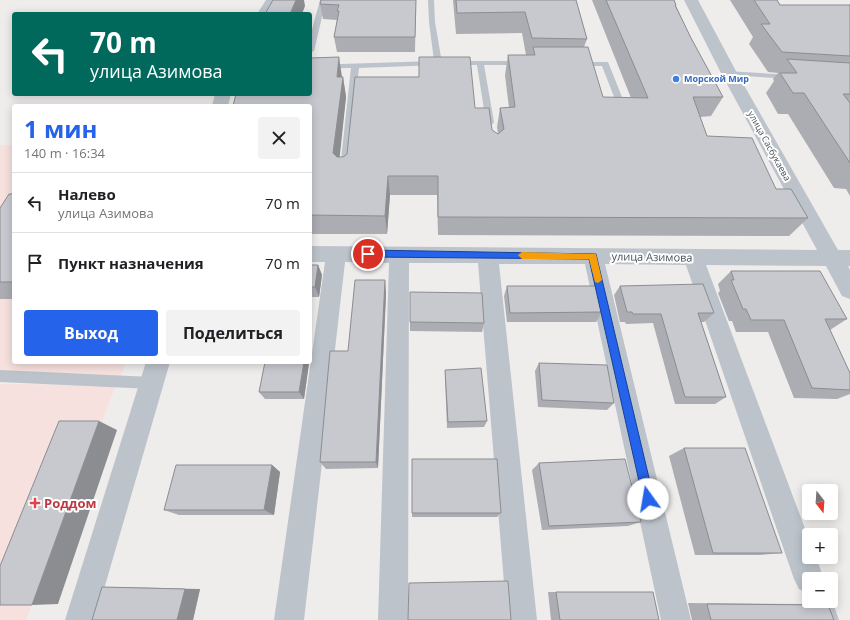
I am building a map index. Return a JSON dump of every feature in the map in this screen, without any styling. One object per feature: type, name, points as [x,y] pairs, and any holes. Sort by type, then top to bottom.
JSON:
[{"type":"street","points":[[265,12],[273,0]]},
{"type":"street","name":"улица Сасбукаева","points":[[690,0],[729,74],[841,258],[850,290]]},
{"type":"street","name":"улица Азимова","points":[[312,254],[841,258]]},
{"type":"street","points":[[289,620],[336,254]]},
{"type":"street","points":[[393,620],[399,254]]},
{"type":"street","points":[[488,255],[522,620]]},
{"type":"street","points":[[593,256],[676,620]]},
{"type":"street","points":[[693,257],[806,572]]},
{"type":"street","points":[[80,620],[155,372]]},
{"type":"street","points":[[820,608],[824,620]]},
{"type":"lane","points":[[312,43],[323,0]]},
{"type":"lane","points":[[431,0],[432,22],[438,63]]},
{"type":"lane","points":[[312,66],[438,63],[527,63]]},
{"type":"lane","points":[[480,63],[492,133]]},
{"type":"lane","points":[[574,64],[605,64],[622,107]]},
{"type":"lane","points":[[344,173],[355,66]]},
{"type":"lane","points":[[729,74],[797,78]]},
{"type":"lane","points":[[0,376],[155,372]]},
{"type":"shaded area","points":[[0,145],[12,145],[12,364],[125,364],[120,378],[0,377]]},
{"type":"shaded area","name":"Роддом","points":[[0,384],[116,385],[26,620],[0,620]]},
{"type":"building","points":[[273,0],[296,0],[291,12],[266,12]]},
{"type":"building","points":[[321,0],[416,0],[415,37],[334,37],[339,5],[320,4]]},
{"type":"building","points":[[456,0],[576,0],[587,39],[532,38],[525,12],[457,13]]},
{"type":"building","points":[[606,0],[674,0],[691,38],[723,97],[693,97],[707,136],[752,138],[776,189],[791,189],[808,218],[438,217],[438,176],[388,176],[385,216],[312,215],[312,104],[234,104],[236,96],[312,96],[312,58],[339,57],[337,77],[343,77],[333,153],[337,157],[343,157],[347,154],[355,77],[419,77],[419,57],[470,57],[475,108],[489,108],[492,130],[498,134],[504,129],[500,108],[515,107],[508,55],[535,55],[533,47],[588,47],[603,97],[648,98]]},
{"type":"building","points":[[754,0],[777,0],[780,5],[850,5],[850,56],[782,52],[761,24],[770,24]]},
{"type":"building","points":[[787,59],[850,63],[850,94],[843,94],[850,103],[850,163],[804,93],[793,93],[780,73],[797,73]]},
{"type":"building","points":[[9,194],[12,194],[12,282],[0,282],[0,208]]},
{"type":"building","points":[[312,265],[318,265],[315,287],[312,287]]},
{"type":"building","points":[[731,271],[820,271],[847,319],[825,319],[850,373],[850,390],[812,388],[784,320],[751,320],[746,309],[743,309],[731,280],[734,280]]},
{"type":"building","points":[[355,280],[385,280],[376,462],[320,462],[330,351],[348,351]]},
{"type":"building","points":[[703,284],[714,313],[698,313],[726,397],[685,397],[661,314],[633,314],[632,312],[627,312],[620,286]]},
{"type":"building","points":[[507,286],[596,286],[602,312],[510,313]]},
{"type":"building","points":[[410,292],[482,293],[484,323],[410,322]]},
{"type":"building","points":[[539,363],[607,365],[614,403],[542,400]]},
{"type":"building","points":[[265,364],[304,364],[299,392],[259,392]]},
{"type":"building","points":[[481,368],[487,421],[448,422],[445,370]]},
{"type":"building","points":[[59,421],[99,421],[32,605],[0,605],[0,566]]},
{"type":"building","points":[[684,448],[745,448],[782,553],[713,553]]},
{"type":"building","points":[[412,459],[497,459],[501,513],[412,513]]},
{"type":"building","points":[[625,459],[641,522],[549,526],[539,463]]},
{"type":"building","points":[[176,465],[272,465],[264,510],[164,510]]},
{"type":"building","points":[[508,581],[511,620],[408,620],[409,583]]},
{"type":"building","points":[[102,587],[185,589],[177,620],[92,620]]},
{"type":"building","points":[[556,592],[653,592],[659,620],[560,620]]},
{"type":"building","points":[[707,604],[802,605],[802,608],[829,608],[834,620],[711,620]]},
{"type":"slow traffic","points":[[522,255],[593,256],[598,280]]},
{"type":"place","name":"Морской Мир","points":[[676,79]]},
{"type":"place","name":"Роддом","points":[[35,503]]},
{"type":"route","points":[[368,254],[593,256],[648,499]]}]
